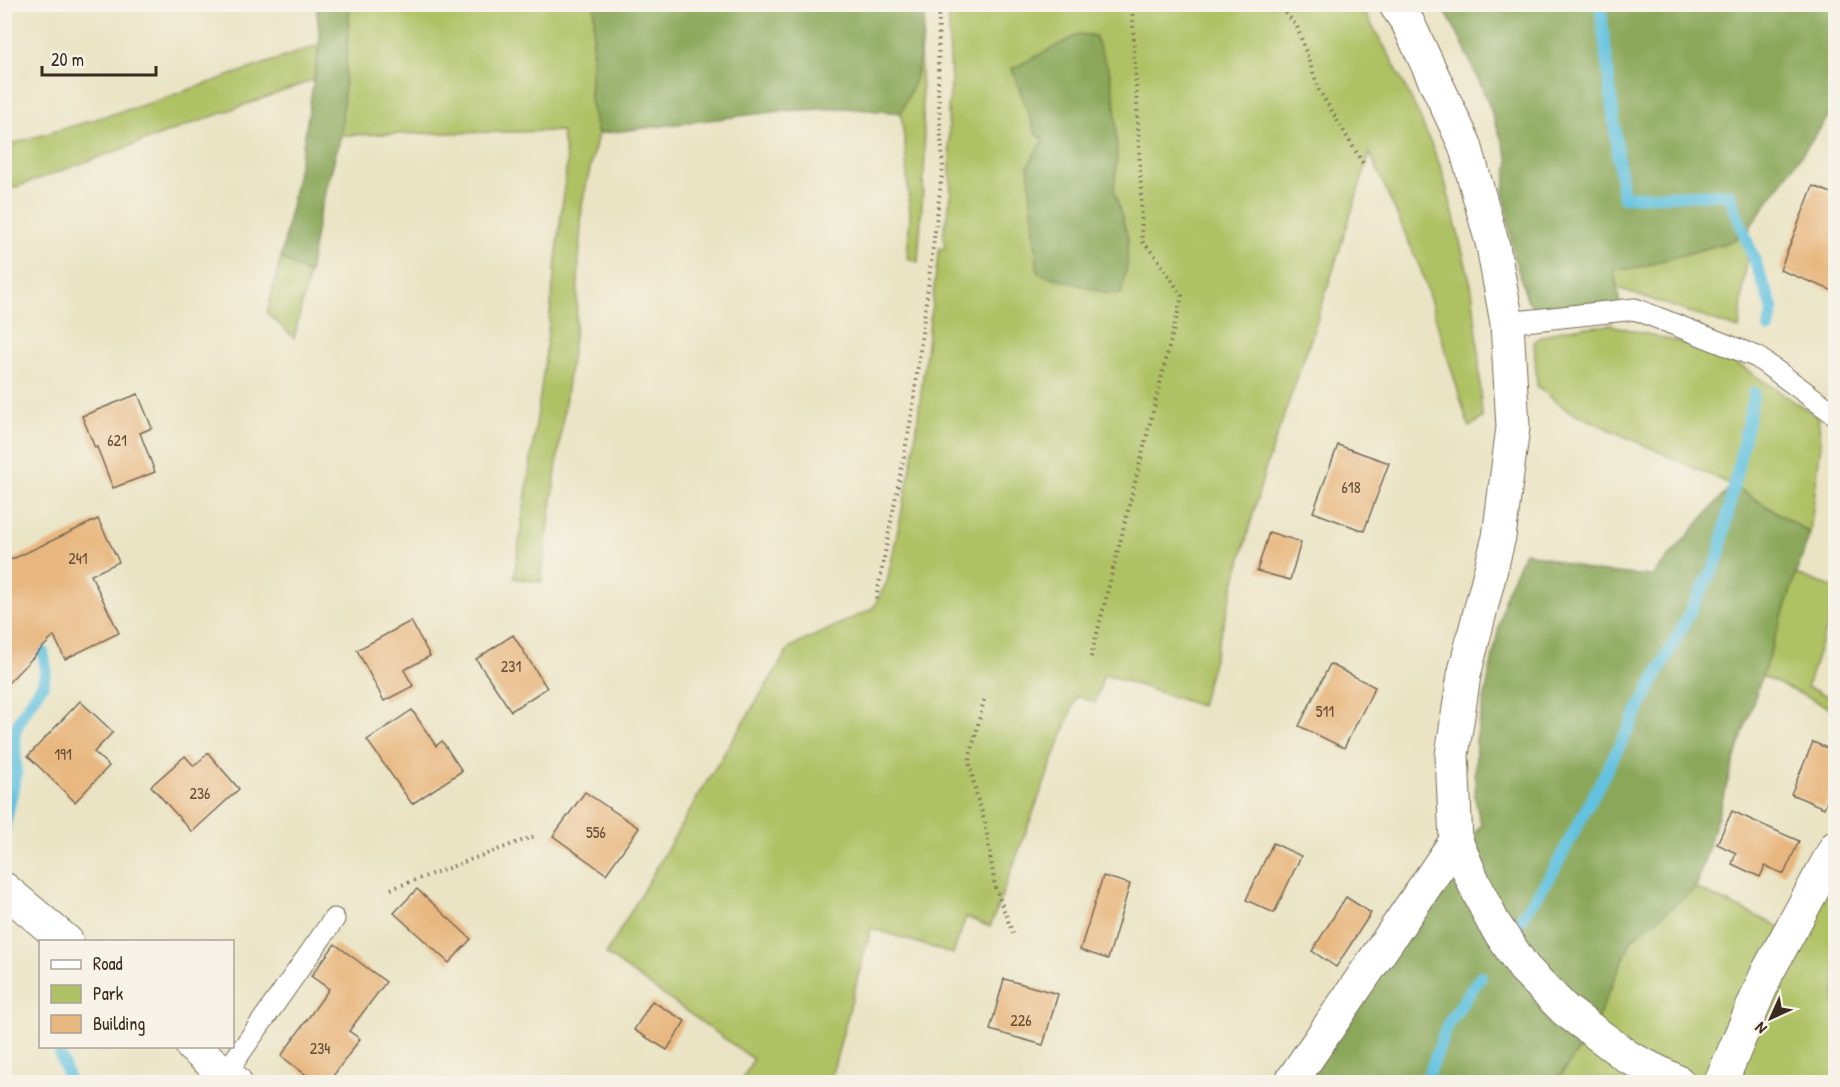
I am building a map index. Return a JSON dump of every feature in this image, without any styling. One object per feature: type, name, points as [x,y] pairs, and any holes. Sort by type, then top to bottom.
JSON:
[{"type":"street","points":[[1395,4],[1408,22],[1465,145],[1493,246],[1507,323],[1513,427],[1500,537],[1464,675],[1452,755],[1456,841],[1493,922],[1524,968],[1565,1010],[1628,1057],[1678,1083]]},
{"type":"street","points":[[1291,1083],[1456,841]]},
{"type":"street","points":[[1721,1083],[1767,973],[1836,847]]},
{"type":"street","points":[[4,889],[65,940]]},
{"type":"street","points":[[193,1048],[230,1078]]},
{"type":"lane","points":[[1507,323],[1635,309],[1757,357],[1836,415]]},
{"type":"lane","points":[[230,1078],[334,919]]},
{"type":"path","points":[[876,599],[912,414],[943,167],[938,91],[939,4]]},
{"type":"path","points":[[1091,657],[1182,296],[1157,258],[1142,241],[1132,4]]},
{"type":"path","points":[[1278,4],[1298,26],[1319,90],[1364,165]]},
{"type":"path","points":[[984,700],[969,761],[985,822],[995,887],[1014,936]]},
{"type":"path","points":[[391,889],[536,836]]},
{"type":"green space","points":[[595,4],[925,5],[923,38],[915,80],[901,113],[846,108],[780,111],[598,134],[590,99]]},
{"type":"green space","points":[[316,5],[350,5],[341,135],[318,220],[309,274],[281,258],[305,135],[320,39]]},
{"type":"green space","points":[[350,5],[595,5],[590,99],[598,134],[582,204],[576,322],[541,582],[514,578],[544,368],[567,162],[561,131],[341,135]]},
{"type":"green space","points":[[948,5],[1360,5],[1390,56],[1418,113],[1442,170],[1472,289],[1482,418],[1469,427],[1421,270],[1370,153],[1317,321],[1265,470],[1201,706],[1104,674],[1095,703],[1077,696],[990,927],[966,917],[953,954],[871,928],[830,1082],[741,1082],[753,1059],[606,954],[704,786],[790,647],[872,609],[887,582],[913,457],[939,248],[945,249],[943,235],[951,196],[948,109],[951,87]],"holes":[[[1012,69],[1117,155],[1114,191],[1128,238],[1065,280],[1038,273],[1044,138],[1037,136]]]},
{"type":"green space","points":[[1441,5],[1835,5],[1835,118],[1829,116],[1750,227],[1732,241],[1633,269],[1614,269],[1621,311],[1542,320],[1527,299],[1513,254],[1504,189],[1509,160],[1486,97],[1457,32]]},
{"type":"green space","points":[[1079,34],[1095,36],[1110,73],[1115,102],[1117,155],[1114,191],[1128,238],[1127,266],[1121,294],[1106,293],[1038,273],[1028,166],[1044,138],[1037,136],[1012,69]]},
{"type":"green space","points":[[319,45],[314,80],[5,191],[5,146],[150,103]]},
{"type":"green space","points":[[920,51],[925,158],[918,262],[907,258],[910,216],[901,113],[914,82]]},
{"type":"green space","points":[[1750,227],[1739,329],[1617,288],[1613,269],[1633,269],[1732,241]]},
{"type":"green space","points":[[281,258],[309,274],[294,338],[267,313]]},
{"type":"green space","points":[[1611,325],[1719,352],[1818,417],[1821,444],[1810,533],[1732,485],[1567,410],[1537,386],[1534,342],[1560,330]]},
{"type":"green space","points":[[1732,485],[1810,533],[1736,754],[1696,888],[1632,939],[1592,1031],[1556,1082],[1291,1082],[1481,825],[1475,798],[1476,740],[1506,592],[1525,552],[1593,571],[1652,576]]},
{"type":"green space","points":[[1796,574],[1835,588],[1835,601],[1807,687],[1835,699],[1835,710],[1762,676]]},
{"type":"green space","points":[[1835,847],[1835,1082],[1556,1082],[1592,1031],[1632,939],[1696,888],[1789,931]]},
{"type":"building","points":[[1813,186],[1836,195],[1836,292],[1780,270]]},
{"type":"building","points":[[138,394],[152,428],[140,433],[155,472],[113,488],[82,416]]},
{"type":"building","points":[[1338,445],[1389,463],[1364,531],[1313,512]]},
{"type":"building","points":[[98,519],[119,562],[91,575],[119,633],[65,659],[54,636],[4,687],[4,563]]},
{"type":"building","points":[[1269,532],[1301,542],[1290,580],[1257,571]]},
{"type":"building","points":[[411,621],[430,656],[404,670],[413,686],[384,701],[357,650]]},
{"type":"building","points":[[513,635],[547,688],[511,711],[476,659]]},
{"type":"building","points":[[1330,664],[1375,687],[1344,748],[1299,726]]},
{"type":"building","points":[[80,701],[113,732],[94,752],[109,766],[75,802],[28,756]]},
{"type":"building","points":[[412,710],[436,746],[442,741],[462,771],[412,804],[367,740]]},
{"type":"building","points":[[1813,742],[1836,752],[1836,781],[1824,808],[1791,794]]},
{"type":"building","points":[[208,753],[239,789],[192,832],[151,786],[185,756],[194,766]]},
{"type":"building","points":[[585,792],[639,828],[606,874],[553,836]]},
{"type":"building","points":[[1732,811],[1799,841],[1784,874],[1765,866],[1760,877],[1732,864],[1736,853],[1717,844]]},
{"type":"building","points":[[1273,843],[1301,856],[1274,913],[1246,900]]},
{"type":"building","points":[[1103,876],[1130,884],[1108,959],[1080,950]]},
{"type":"building","points":[[417,889],[471,939],[449,963],[394,913]]},
{"type":"building","points":[[1346,897],[1371,913],[1336,967],[1312,951]]},
{"type":"building","points":[[335,944],[386,982],[349,1031],[360,1039],[328,1083],[317,1083],[281,1056],[329,989],[311,976]]},
{"type":"building","points":[[1004,979],[1058,994],[1043,1045],[990,1030]]},
{"type":"building","points":[[652,1001],[685,1021],[667,1050],[634,1030]]},
{"type":"waterway","points":[[1600,4],[1623,197],[1729,194],[1773,309],[1769,328]]},
{"type":"waterway","points":[[1521,919],[1554,870],[1718,559],[1754,393]]},
{"type":"waterway","points":[[4,830],[16,774],[15,732],[22,715],[43,684],[46,669],[43,652],[33,637]]},
{"type":"waterway","points":[[1426,1082],[1448,1024],[1481,976]]},
{"type":"waterway","points":[[60,1054],[70,1082]]}]
